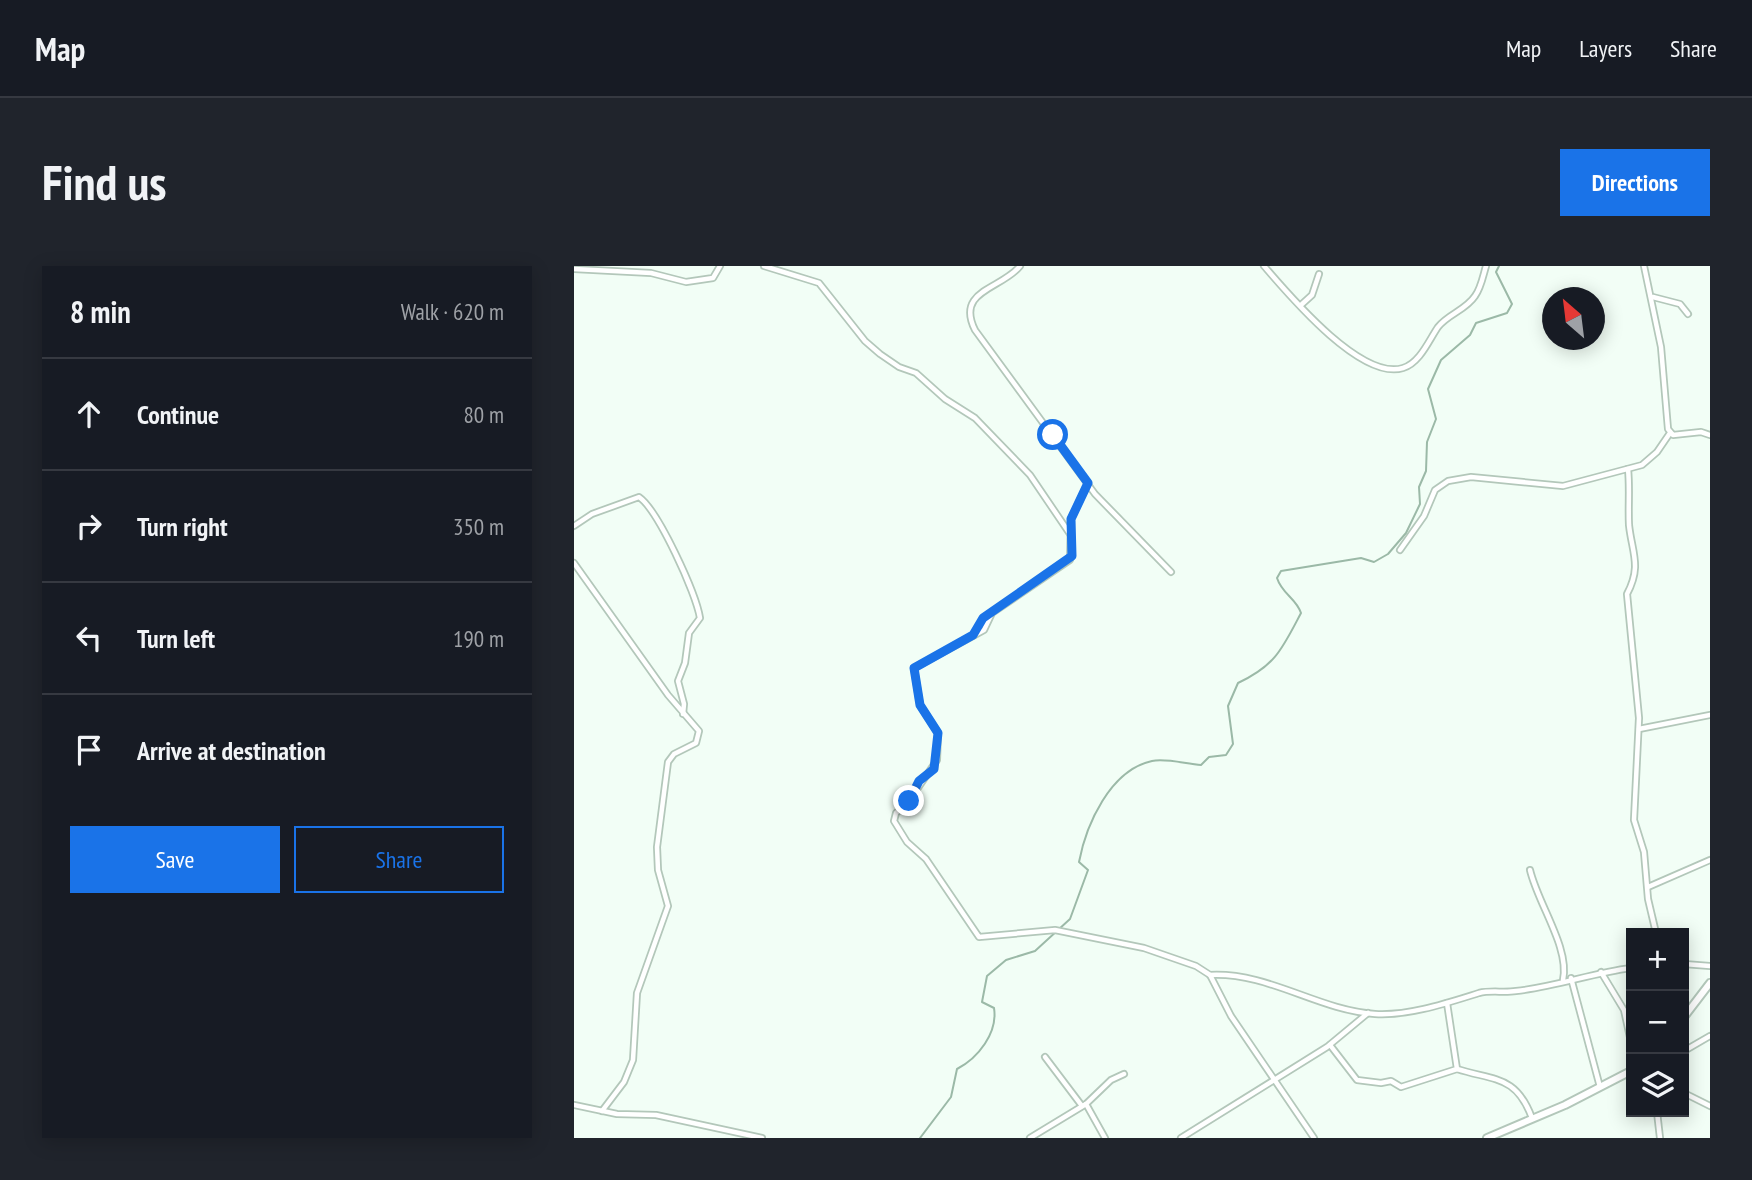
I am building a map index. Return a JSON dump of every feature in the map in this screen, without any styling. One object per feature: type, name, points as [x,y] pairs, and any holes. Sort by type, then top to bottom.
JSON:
[{"type":"street","points":[[574,269],[650,273],[693,282],[713,278],[720,266]]},
{"type":"street","points":[[764,266],[819,283],[865,341],[880,354],[898,367],[916,373],[945,399],[975,418],[1030,475],[1046,504],[1071,536]]},
{"type":"street","points":[[1020,266],[1010,276],[987,287],[973,302],[971,322],[1011,382],[1088,483],[1171,572]]},
{"type":"street","points":[[1264,266],[1341,347],[1376,365],[1404,368],[1419,354],[1445,320],[1476,296],[1486,266]]},
{"type":"street","points":[[1400,550],[1424,516],[1435,490],[1454,478],[1563,486],[1642,465],[1657,452],[1670,433],[1665,414],[1661,347],[1644,266]]},
{"type":"street","points":[[1301,304],[1312,295],[1319,274]]},
{"type":"street","points":[[1652,297],[1679,304],[1688,314]]},
{"type":"street","points":[[1670,433],[1710,435]]},
{"type":"street","points":[[1628,469],[1635,580],[1627,594],[1639,729],[1634,776],[1634,820],[1644,852],[1656,928]]},
{"type":"street","points":[[1088,483],[1073,510],[1070,560],[992,613],[986,628],[912,671],[920,705],[938,733],[934,769],[919,781],[913,795],[894,816],[907,842],[926,859],[979,937],[1055,930],[1144,948],[1196,967],[1210,975],[1244,975],[1379,1014],[1447,1003],[1480,993],[1516,991],[1626,969]]},
{"type":"street","points":[[574,526],[589,515],[639,497],[662,530],[684,573],[700,618],[689,633],[685,663],[678,681],[684,701],[682,714]]},
{"type":"street","points":[[574,563],[682,714],[696,727],[698,736],[696,743],[674,754],[668,762],[657,847],[658,870],[668,906],[637,993],[633,1060],[624,1082],[602,1111]]},
{"type":"street","points":[[1639,729],[1710,715]]},
{"type":"street","points":[[1648,887],[1710,860]]},
{"type":"street","points":[[1530,870],[1537,897],[1564,958],[1563,980]]},
{"type":"street","points":[[1689,964],[1710,966]]},
{"type":"street","points":[[1601,972],[1626,1016]]},
{"type":"street","points":[[1210,975],[1231,1016],[1314,1138]]},
{"type":"street","points":[[1571,978],[1600,1088]]},
{"type":"street","points":[[1689,1010],[1710,983]]},
{"type":"street","points":[[1447,1003],[1457,1069]]},
{"type":"street","points":[[1181,1138],[1330,1045],[1368,1013]]},
{"type":"street","points":[[1689,1048],[1710,1036]]},
{"type":"street","points":[[1330,1045],[1357,1080],[1381,1083],[1391,1081],[1401,1087],[1457,1069],[1510,1083],[1522,1096],[1532,1118]]},
{"type":"street","points":[[1045,1057],[1084,1105],[1105,1138]]},
{"type":"street","points":[[1030,1138],[1084,1105],[1111,1080],[1124,1074]]},
{"type":"street","points":[[1487,1138],[1626,1075]]},
{"type":"street","points":[[1689,1096],[1710,1107]]},
{"type":"street","points":[[574,1105],[602,1111],[656,1115],[762,1138]]},
{"type":"street","points":[[1658,1117],[1660,1138]]},
{"type":"waterway","points":[[920,1138],[951,1097],[957,1069],[979,1051],[990,1035],[994,1008],[982,1002],[987,976],[1006,960],[1035,951],[1070,919],[1088,870],[1079,862],[1082,847],[1094,816],[1112,787],[1137,766],[1152,761],[1201,765],[1209,757],[1226,755],[1233,744],[1228,706],[1238,683],[1261,670],[1277,655],[1301,613],[1279,583],[1277,578],[1281,571],[1361,558],[1374,562],[1388,554],[1406,533],[1420,504],[1419,487],[1426,471],[1427,442],[1436,419],[1428,389],[1441,360],[1470,335],[1476,323],[1507,313],[1512,304],[1496,272],[1499,266]]},
{"type":"route","points":[[909,801],[919,781],[934,769],[938,733],[920,705],[912,671],[973,635],[983,618],[1060,567],[1072,556],[1071,519],[1088,483],[1053,435]]}]
